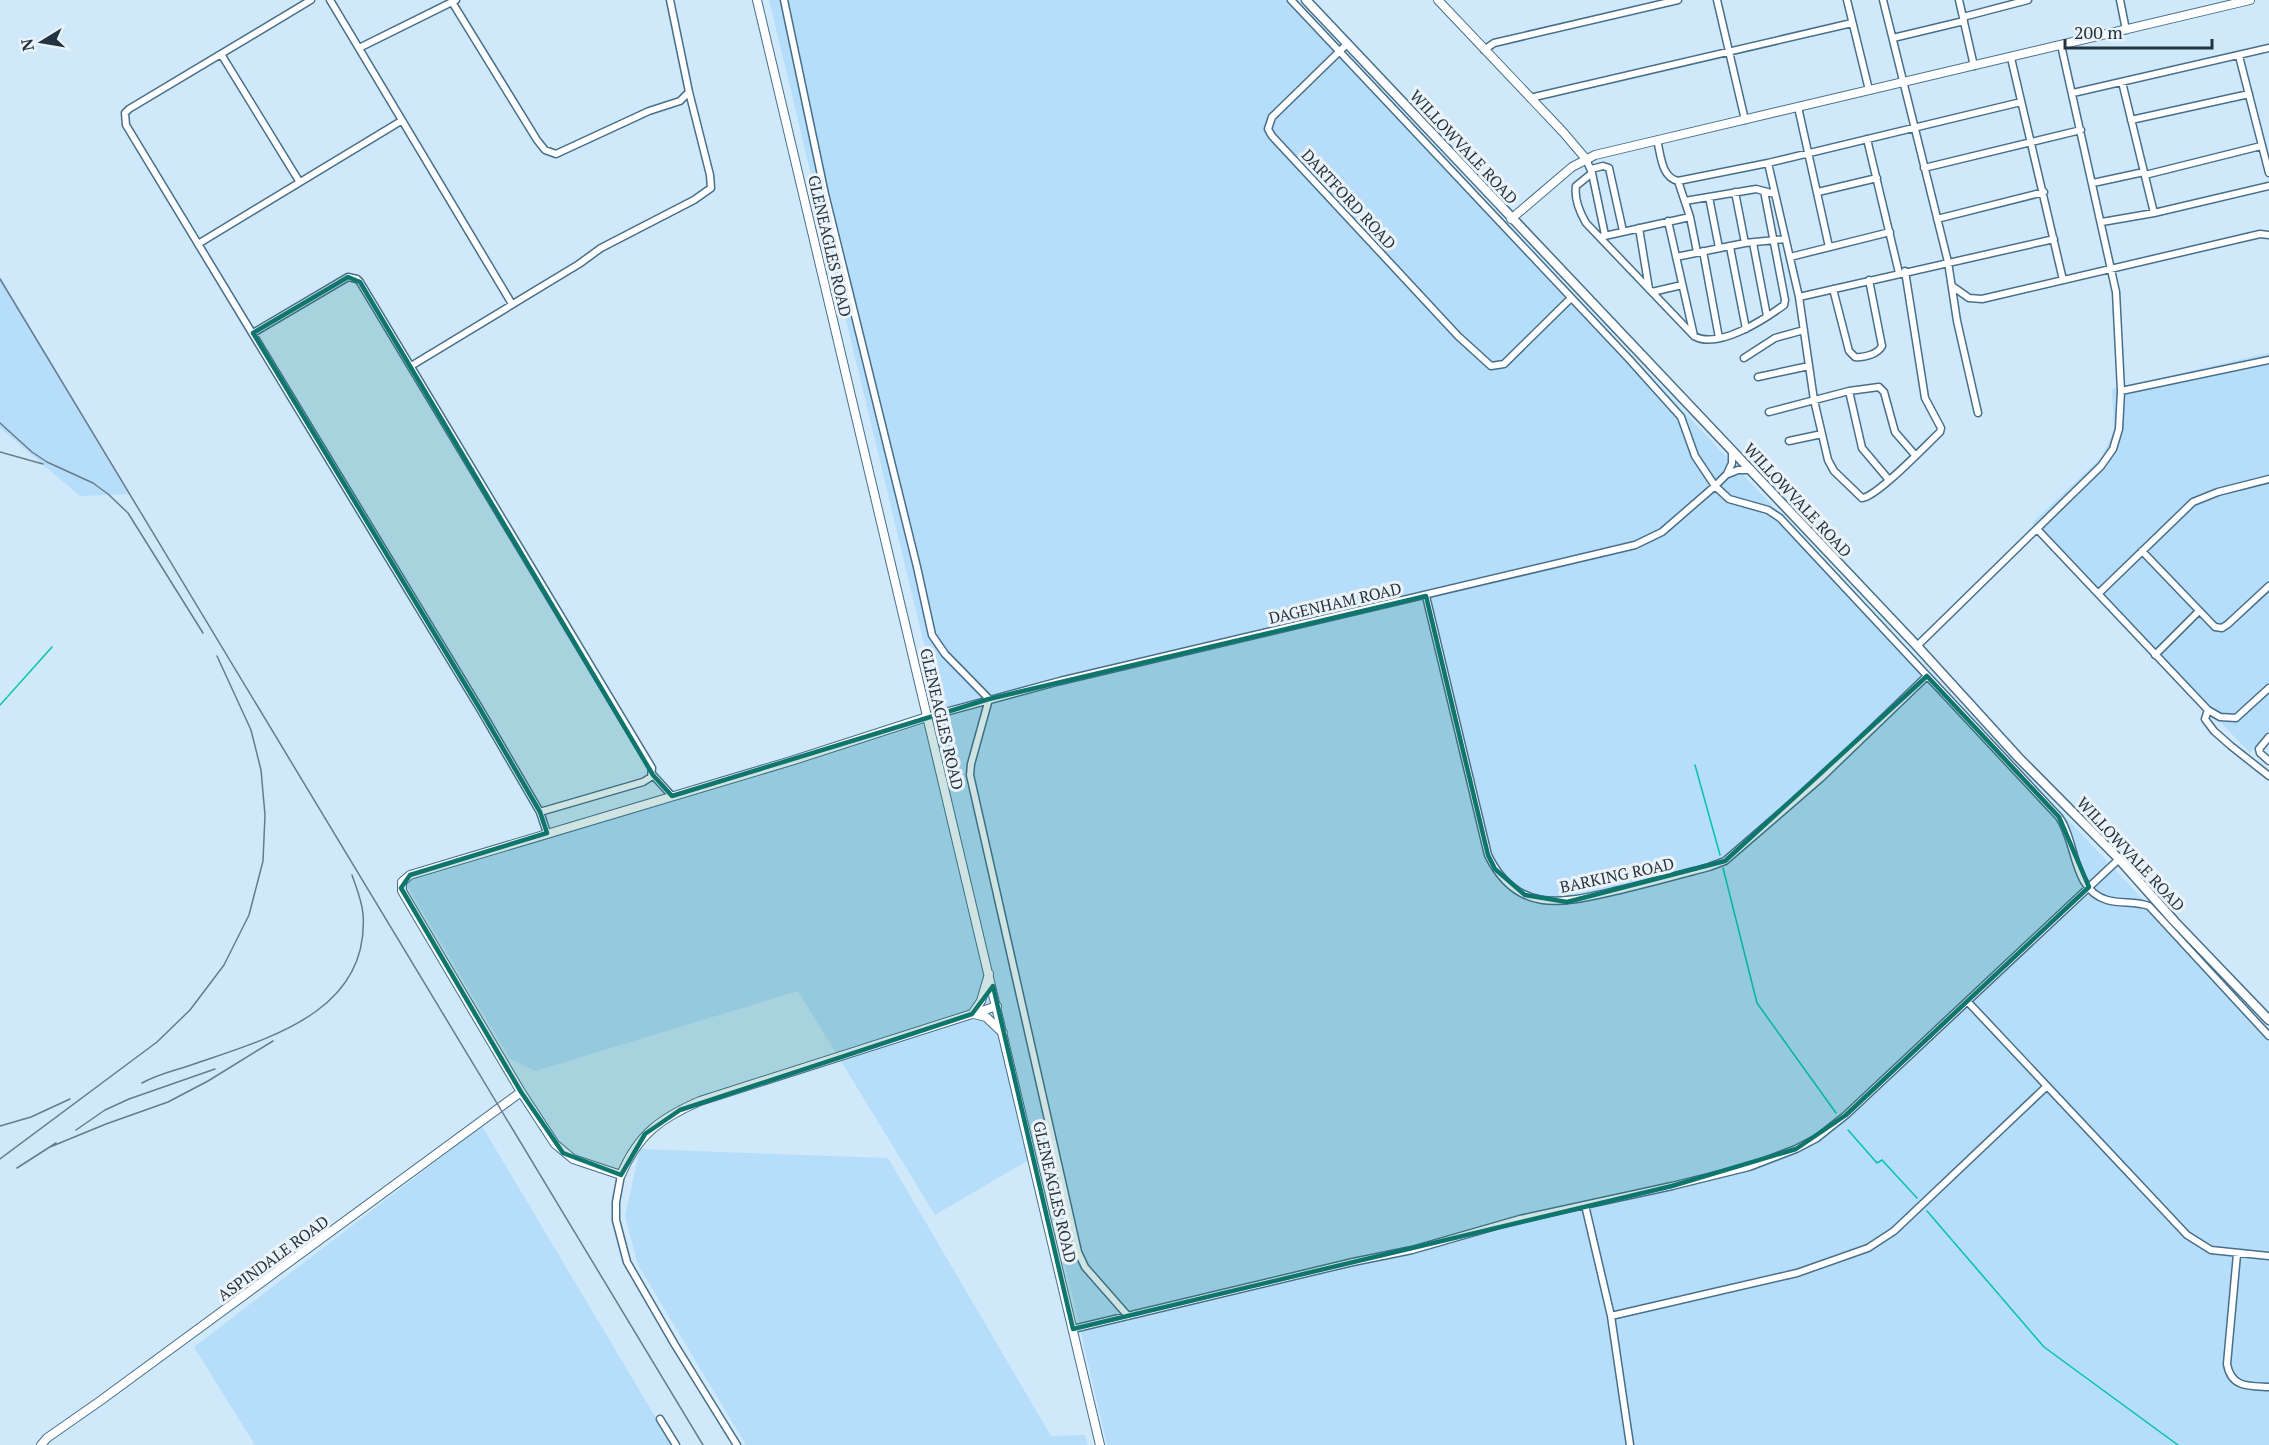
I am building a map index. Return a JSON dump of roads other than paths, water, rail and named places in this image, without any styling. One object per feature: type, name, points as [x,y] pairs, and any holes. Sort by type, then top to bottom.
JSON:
[{"type":"main road","name":"WILLOWVALE ROAD","points":[[1306,0],[1917,646],[2018,757],[2119,859],[2175,922],[2269,1020]]},
{"type":"street","points":[[310,0],[125,112],[126,125],[540,812],[547,833]]},
{"type":"street","points":[[330,0],[512,304]]},
{"type":"street","points":[[411,366],[579,264],[601,248],[711,189],[710,175],[689,92],[670,0]]},
{"type":"street","name":"GLENEAGLES ROAD","points":[[758,0],[927,717],[998,1006],[1100,1445]]},
{"type":"street","points":[[784,0],[825,194],[932,635],[945,654],[988,699],[970,775],[1078,1252],[1085,1267],[1128,1316]]},
{"type":"street","points":[[1291,0],[1681,417],[1695,456],[1715,486],[1730,499],[1768,510],[1780,518],[2060,817],[2069,832],[2080,875],[2089,887],[2105,900],[2149,906],[2269,1036]]},
{"type":"street","points":[[1438,0],[1586,159],[1592,171],[1602,236]]},
{"type":"street","points":[[1484,50],[1494,43],[1678,0]]},
{"type":"street","points":[[1717,0],[1745,120]]},
{"type":"street","points":[[1847,0],[1869,90]]},
{"type":"street","points":[[1883,0],[1947,262],[1957,321],[1978,413]]},
{"type":"street","points":[[1959,0],[1974,66]]},
{"type":"street","points":[[1893,38],[1963,19],[2012,2],[2028,0]]},
{"type":"street","points":[[2120,0],[2126,30]]},
{"type":"street","points":[[1511,219],[1545,188],[1586,159],[1611,151],[2250,0]]},
{"type":"street","points":[[359,48],[454,1],[537,140],[551,153],[556,154],[649,111],[680,101],[689,92]]},
{"type":"street","points":[[1530,98],[1852,22]]},
{"type":"street","name":"DARTFORD ROAD","points":[[1347,44],[1279,109],[1268,123],[1269,132],[1458,336],[1486,362],[1495,366],[1504,364],[1570,298]]},
{"type":"street","points":[[1917,646],[2101,466],[2113,449],[2118,434],[2121,391],[2113,270],[2061,45]]},
{"type":"street","points":[[2073,93],[2269,48]]},
{"type":"street","points":[[221,54],[299,181]]},
{"type":"street","points":[[2239,56],[2269,173]]},
{"type":"street","points":[[2011,58],[2063,280]]},
{"type":"street","points":[[2122,82],[2154,213]]},
{"type":"street","points":[[2132,120],[2249,94]]},
{"type":"street","points":[[1657,140],[1665,173],[1678,181],[1768,163],[2021,102]]},
{"type":"street","points":[[1798,107],[1829,247]]},
{"type":"street","points":[[198,244],[401,121]]},
{"type":"street","points":[[1924,168],[2032,144],[2081,130]]},
{"type":"street","points":[[1768,163],[1799,297],[1814,400],[1831,466],[1858,496],[1869,497],[1940,432],[1941,428],[1925,398],[1902,272],[1867,139]]},
{"type":"street","points":[[2093,183],[2144,174],[2261,146]]},
{"type":"street","points":[[1623,231],[1609,168],[1603,166],[1592,171],[1576,186],[1575,193],[1579,211],[1586,222],[1602,236],[1694,336],[1701,340],[1719,338],[1746,328],[1785,303],[1764,191]]},
{"type":"street","points":[[1818,192],[1877,178]]},
{"type":"street","points":[[1678,181],[1700,252],[1719,338]]},
{"type":"street","points":[[2102,222],[2154,213],[2269,186]]},
{"type":"street","points":[[1685,201],[1756,189],[1775,194]]},
{"type":"street","points":[[1735,192],[1767,316]]},
{"type":"street","points":[[1937,219],[2044,192]]},
{"type":"street","points":[[1709,197],[1719,248]]},
{"type":"street","points":[[1602,236],[1690,217]]},
{"type":"street","points":[[1668,221],[1694,336]]},
{"type":"street","points":[[1639,228],[1650,290]]},
{"type":"street","points":[[1790,257],[1890,232]]},
{"type":"street","points":[[1952,286],[1963,295],[1976,300],[2260,234],[2269,235]]},
{"type":"street","points":[[1676,257],[1749,243],[1785,239]]},
{"type":"street","points":[[1799,297],[2054,239]]},
{"type":"street","points":[[1730,247],[1746,328]]},
{"type":"street","points":[[253,333],[348,277],[360,282],[649,761],[652,774],[672,796]]},
{"type":"street","points":[[1833,289],[1849,351],[1855,357],[1861,357],[1878,351],[1882,346],[1869,280]]},
{"type":"street","points":[[1650,290],[1682,285]]},
{"type":"street","points":[[1744,358],[1775,338],[1804,330]]},
{"type":"street","points":[[2121,391],[2269,360]]},
{"type":"street","points":[[1758,376],[1809,366]]},
{"type":"street","points":[[1769,412],[1874,386],[1882,389],[1895,432],[1915,455]]},
{"type":"street","points":[[1849,392],[1862,448],[1889,480]]},
{"type":"street","points":[[1789,441],[1822,434]]},
{"type":"street","points":[[1727,474],[1732,463],[1732,453]]},
{"type":"street","points":[[1727,474],[1738,470],[1749,470]]},
{"type":"street","name":"DAGENHAM ROAD","points":[[927,717],[988,699],[1635,545],[1662,532],[1727,474]]},
{"type":"street","points":[[2099,593],[2193,502],[2218,492],[2269,479]]},
{"type":"street","points":[[2037,529],[2208,710],[2220,717],[2236,718],[2269,688]]},
{"type":"street","points":[[2142,552],[2212,626],[2222,628],[2269,586]]},
{"type":"street","name":"BARKING ROAD","points":[[1426,596],[1488,855],[1495,869],[1506,881],[1525,895],[1539,900],[1568,902],[1700,870],[1725,861],[1821,778],[1927,676]]},
{"type":"street","points":[[2155,655],[2199,612]]},
{"type":"street","points":[[2208,710],[2205,719],[2214,731],[2269,776]]},
{"type":"street","points":[[621,1174],[563,1153],[548,1134],[403,896],[401,884],[410,876],[927,717]]},
{"type":"street","points":[[2269,737],[2259,749],[2269,761]]},
{"type":"street","points":[[540,812],[643,782],[652,774]]},
{"type":"street","points":[[1073,1329],[1412,1250],[1520,1219],[1749,1167],[1796,1149],[1817,1138],[1846,1115],[2119,859]]},
{"type":"street","points":[[972,1014],[981,1001],[989,972]]},
{"type":"street","points":[[1968,1002],[2187,1235],[2211,1250],[2269,1256]]},
{"type":"street","points":[[737,1445],[627,1262],[616,1220],[616,1202],[621,1174],[632,1152],[645,1134],[680,1110],[700,1101],[998,1006]]},
{"type":"street","points":[[972,1014],[986,1017],[1000,1028],[1005,1036]]},
{"type":"street","points":[[1611,1316],[1780,1277],[1868,1248],[1894,1231],[2047,1086]]},
{"type":"street","name":"ASPINDALE ROAD","points":[[40,1445],[521,1092]]},
{"type":"street","points":[[1585,1205],[1611,1316],[1630,1445]]},
{"type":"street","points":[[2237,1254],[2228,1372],[2235,1382],[2241,1385],[2269,1387]]},
{"type":"street","points":[[660,1419],[676,1445]]},
{"type":"waterway","points":[[0,705],[52,647]]},
{"type":"waterway","points":[[1695,765],[1720,855]]},
{"type":"waterway","points":[[1723,868],[1757,1003],[1836,1113]]},
{"type":"waterway","points":[[1848,1130],[1877,1163],[1882,1160],[1917,1198]]},
{"type":"waterway","points":[[1927,1211],[2044,1347],[2178,1445]]},
{"type":"railway","points":[[0,279],[703,1445]]},
{"type":"railway","points":[[0,423],[32,452],[47,462],[93,483],[128,513],[203,633]]},
{"type":"railway","points":[[0,452],[43,464]]},
{"type":"railway","points":[[0,1159],[157,1042],[190,1010],[224,965],[249,915],[263,861],[265,815],[261,770],[251,730],[217,656]]},
{"type":"railway","points":[[142,1083],[162,1074],[255,1043],[310,1015],[333,997],[350,975],[361,947],[363,914],[352,875]]},
{"type":"railway","points":[[50,1147],[168,1102],[208,1081],[273,1041]]},
{"type":"railway","points":[[76,1130],[105,1110],[129,1099],[215,1069]]},
{"type":"railway","points":[[0,1126],[31,1117],[70,1099]]},
{"type":"railway","points":[[17,1168],[56,1143]]}]
